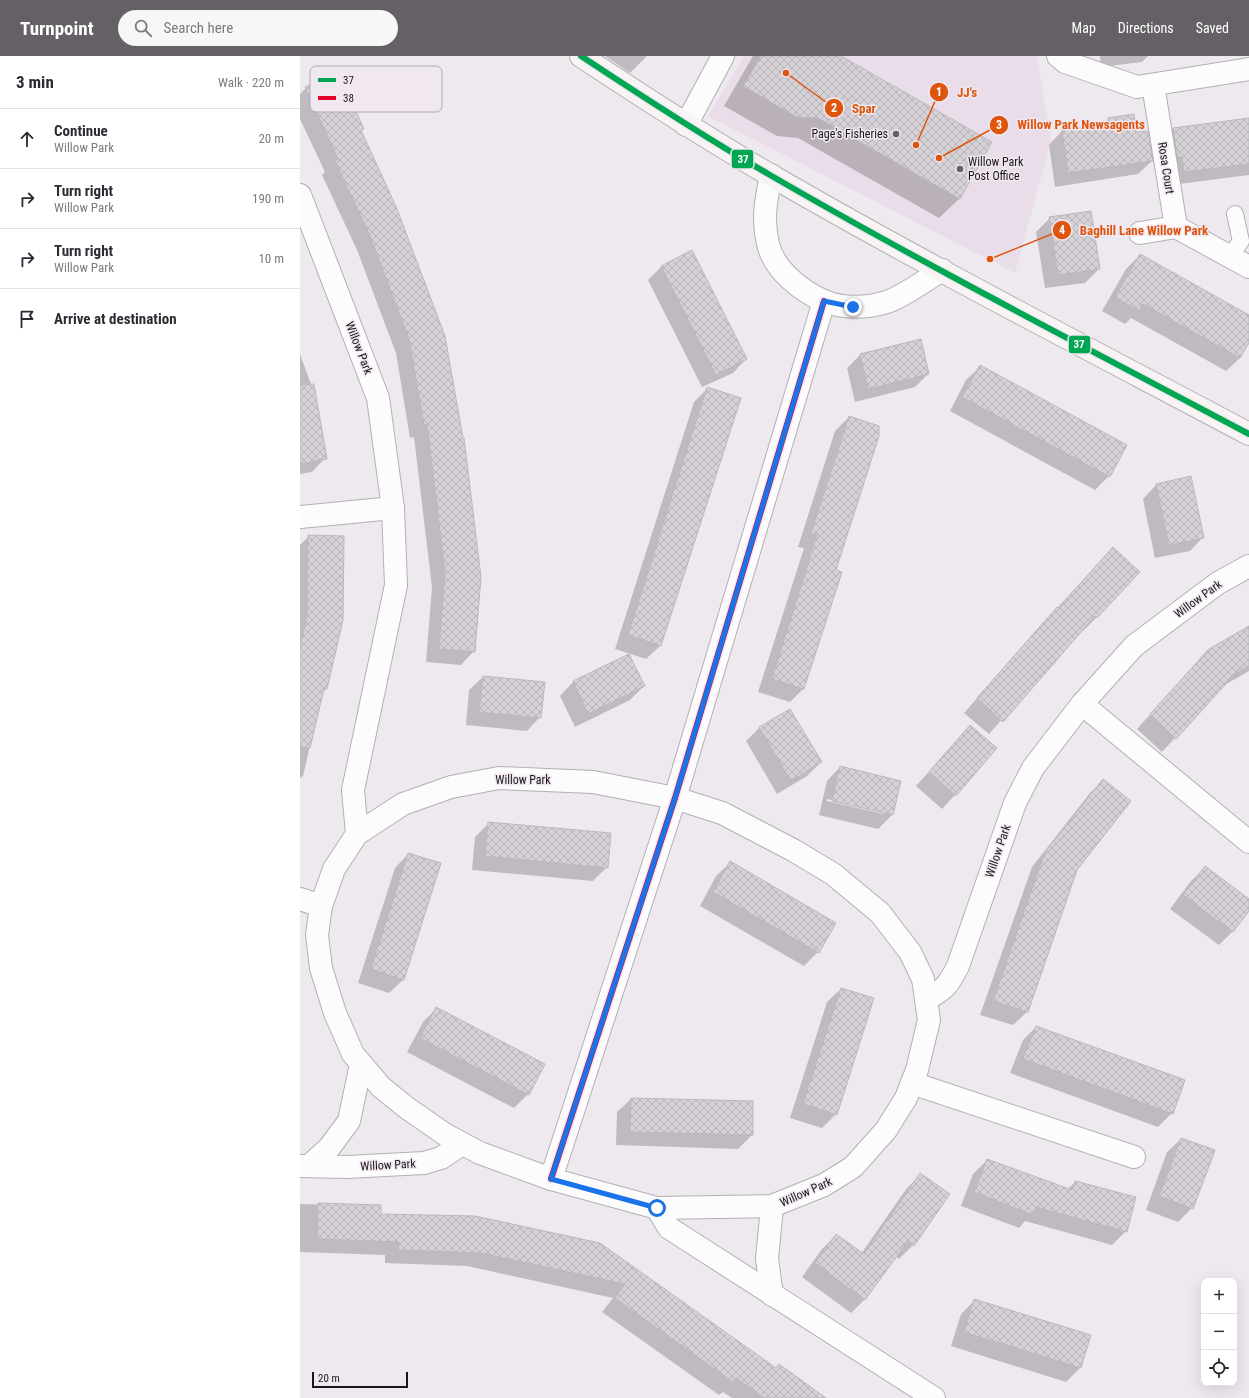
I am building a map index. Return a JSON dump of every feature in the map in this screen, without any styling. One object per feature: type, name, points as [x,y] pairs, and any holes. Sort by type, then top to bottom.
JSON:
[{"type":"street","points":[[581,56],[686,125],[771,175],[942,270],[1249,434]]},
{"type":"street","points":[[686,125],[723,56]]},
{"type":"street","points":[[1058,56],[1065,62],[1138,87],[1249,70]]},
{"type":"street","name":"Rosa Court","points":[[1153,85],[1176,227]]},
{"type":"street","points":[[771,175],[764,212],[768,246],[777,265],[797,285],[824,301],[853,307],[886,302],[910,291],[942,270]]},
{"type":"street","name":"Willow Park","points":[[300,195],[378,398],[393,508],[396,585],[353,790],[357,834]]},
{"type":"street","points":[[1140,233],[1176,227],[1249,267]]},
{"type":"street","points":[[551,1179],[675,798],[824,301]]},
{"type":"street","points":[[300,517],[393,508]]},
{"type":"street","name":"Willow Park","points":[[926,999],[940,992],[952,979],[958,966],[1015,803],[1032,768],[1082,704],[1134,646],[1218,583],[1249,566]]},
{"type":"street","points":[[1082,704],[1249,842]]},
{"type":"street","name":"Willow Park","points":[[499,778],[593,782],[675,798],[722,813],[793,850],[833,874],[880,913],[910,952],[923,978],[929,1020],[917,1070],[906,1098],[886,1130],[853,1167],[824,1186],[772,1206],[657,1208],[551,1179],[480,1153],[462,1144],[446,1135],[407,1108],[381,1087],[361,1064],[353,1054],[334,1013],[321,968],[317,934],[322,906],[334,869],[357,834],[403,804],[451,787],[499,778]]},
{"type":"street","points":[[300,899],[322,906]]},
{"type":"street","name":"Willow Park","points":[[305,1166],[329,1148],[349,1121],[361,1064]]},
{"type":"street","points":[[912,1084],[1134,1157]]},
{"type":"street","name":"Willow Park","points":[[305,1166],[347,1167],[424,1163],[441,1158],[462,1144]]},
{"type":"street","name":"Willow Park","points":[[772,1206],[767,1259],[772,1295]]},
{"type":"street","points":[[657,1208],[669,1228],[934,1398]]},
{"type":"lane","points":[[1230,256],[1241,241],[1235,214]]},
{"type":"shaded area","points":[[744,56],[1037,56],[1051,141],[1015,273],[708,116]]},
{"type":"building","points":[[761,56],[841,56],[992,142],[960,199],[818,118],[797,117],[743,86]]},
{"type":"building","points":[[310,85],[310,98],[305,87]]},
{"type":"building","points":[[316,112],[356,112],[364,129],[361,130],[397,209],[445,336],[464,438],[481,577],[475,652],[439,649],[445,572],[427,424],[424,425],[409,339],[370,236],[335,161],[338,159]]},
{"type":"building","points":[[1134,114],[1136,132],[1148,131],[1153,161],[1068,173],[1062,130],[1109,123],[1108,118]]},
{"type":"building","points":[[1249,118],[1249,164],[1184,172],[1182,157],[1177,157],[1173,128]]},
{"type":"building","points":[[1091,211],[1100,269],[1058,275],[1049,217]]},
{"type":"building","points":[[692,250],[747,359],[716,375],[661,266]]},
{"type":"building","points":[[1140,254],[1249,315],[1249,343],[1240,358],[1143,304],[1139,311],[1115,297]]},
{"type":"building","points":[[921,339],[929,374],[868,389],[860,354]]},
{"type":"building","points":[[980,365],[1127,445],[1110,477],[962,397]]},
{"type":"building","points":[[314,384],[327,459],[300,464],[300,385]]},
{"type":"building","points":[[707,387],[741,398],[661,646],[628,635]]},
{"type":"building","points":[[849,416],[879,426],[879,436],[836,570],[842,572],[804,689],[772,679],[817,535],[811,533]]},
{"type":"building","points":[[1191,476],[1204,538],[1169,545],[1156,484]]},
{"type":"building","points":[[308,535],[344,536],[343,620],[327,689],[324,689],[310,748],[300,747],[300,647],[307,616]]},
{"type":"building","points":[[1113,547],[1140,572],[1097,618],[1095,616],[1003,722],[977,698],[1057,607],[1058,608]]},
{"type":"building","points":[[1249,626],[1249,666],[1235,674],[1176,739],[1150,714],[1209,649]]},
{"type":"building","points":[[629,654],[645,686],[588,714],[573,681]]},
{"type":"building","points":[[483,676],[545,682],[541,718],[479,712]]},
{"type":"building","points":[[790,709],[822,762],[791,781],[759,727]]},
{"type":"building","points":[[970,725],[997,748],[956,796],[929,772]]},
{"type":"building","points":[[840,766],[901,781],[893,815],[832,801]]},
{"type":"building","points":[[1103,779],[1131,801],[1077,870],[1028,1012],[993,1001],[1045,852]]},
{"type":"building","points":[[488,822],[611,833],[608,868],[485,856]]},
{"type":"building","points":[[408,853],[441,863],[404,980],[371,969]]},
{"type":"building","points":[[730,861],[836,923],[819,953],[713,892]]},
{"type":"building","points":[[1205,866],[1249,899],[1249,911],[1233,932],[1183,895]]},
{"type":"building","points":[[841,988],[874,998],[837,1115],[803,1104]]},
{"type":"building","points":[[436,1007],[545,1064],[529,1095],[420,1038]]},
{"type":"building","points":[[1036,1026],[1185,1080],[1173,1114],[1023,1059]]},
{"type":"building","points":[[631,1098],[753,1101],[753,1135],[630,1132]]},
{"type":"building","points":[[1181,1138],[1215,1150],[1193,1209],[1159,1196]]},
{"type":"building","points":[[987,1159],[1072,1190],[1075,1181],[1136,1197],[1127,1232],[1036,1207],[1033,1215],[974,1192]]},
{"type":"building","points":[[920,1173],[950,1194],[914,1246],[908,1241],[865,1300],[815,1263],[836,1234],[864,1254]]},
{"type":"building","points":[[318,1203],[381,1205],[381,1214],[475,1216],[600,1243],[776,1368],[779,1364],[826,1398],[764,1398],[736,1378],[733,1382],[615,1298],[625,1284],[481,1253],[398,1250],[399,1242],[317,1239]]},
{"type":"building","points":[[974,1299],[1091,1335],[1081,1368],[964,1332]]},
{"type":"transit line","name":"37","points":[[581,56],[722,147],[829,209],[1008,307],[1249,434]]},
{"type":"transit line","name":"38","points":[[551,1179],[675,798],[824,301]]},
{"type":"place","name":"Spar","points":[[786,73]]},
{"type":"place","name":"Page's Fisheries","points":[[896,134]]},
{"type":"place","name":"JJ's","points":[[916,145]]},
{"type":"place","name":"Willow Park Newsagents","points":[[939,158]]},
{"type":"place","name":"Willow Park Post Office","points":[[960,169]]},
{"type":"place","name":"Baghill Lane Willow Park","points":[[990,259]]},
{"type":"route","points":[[657,1208],[551,1179],[675,798],[824,301],[853,307]]}]
